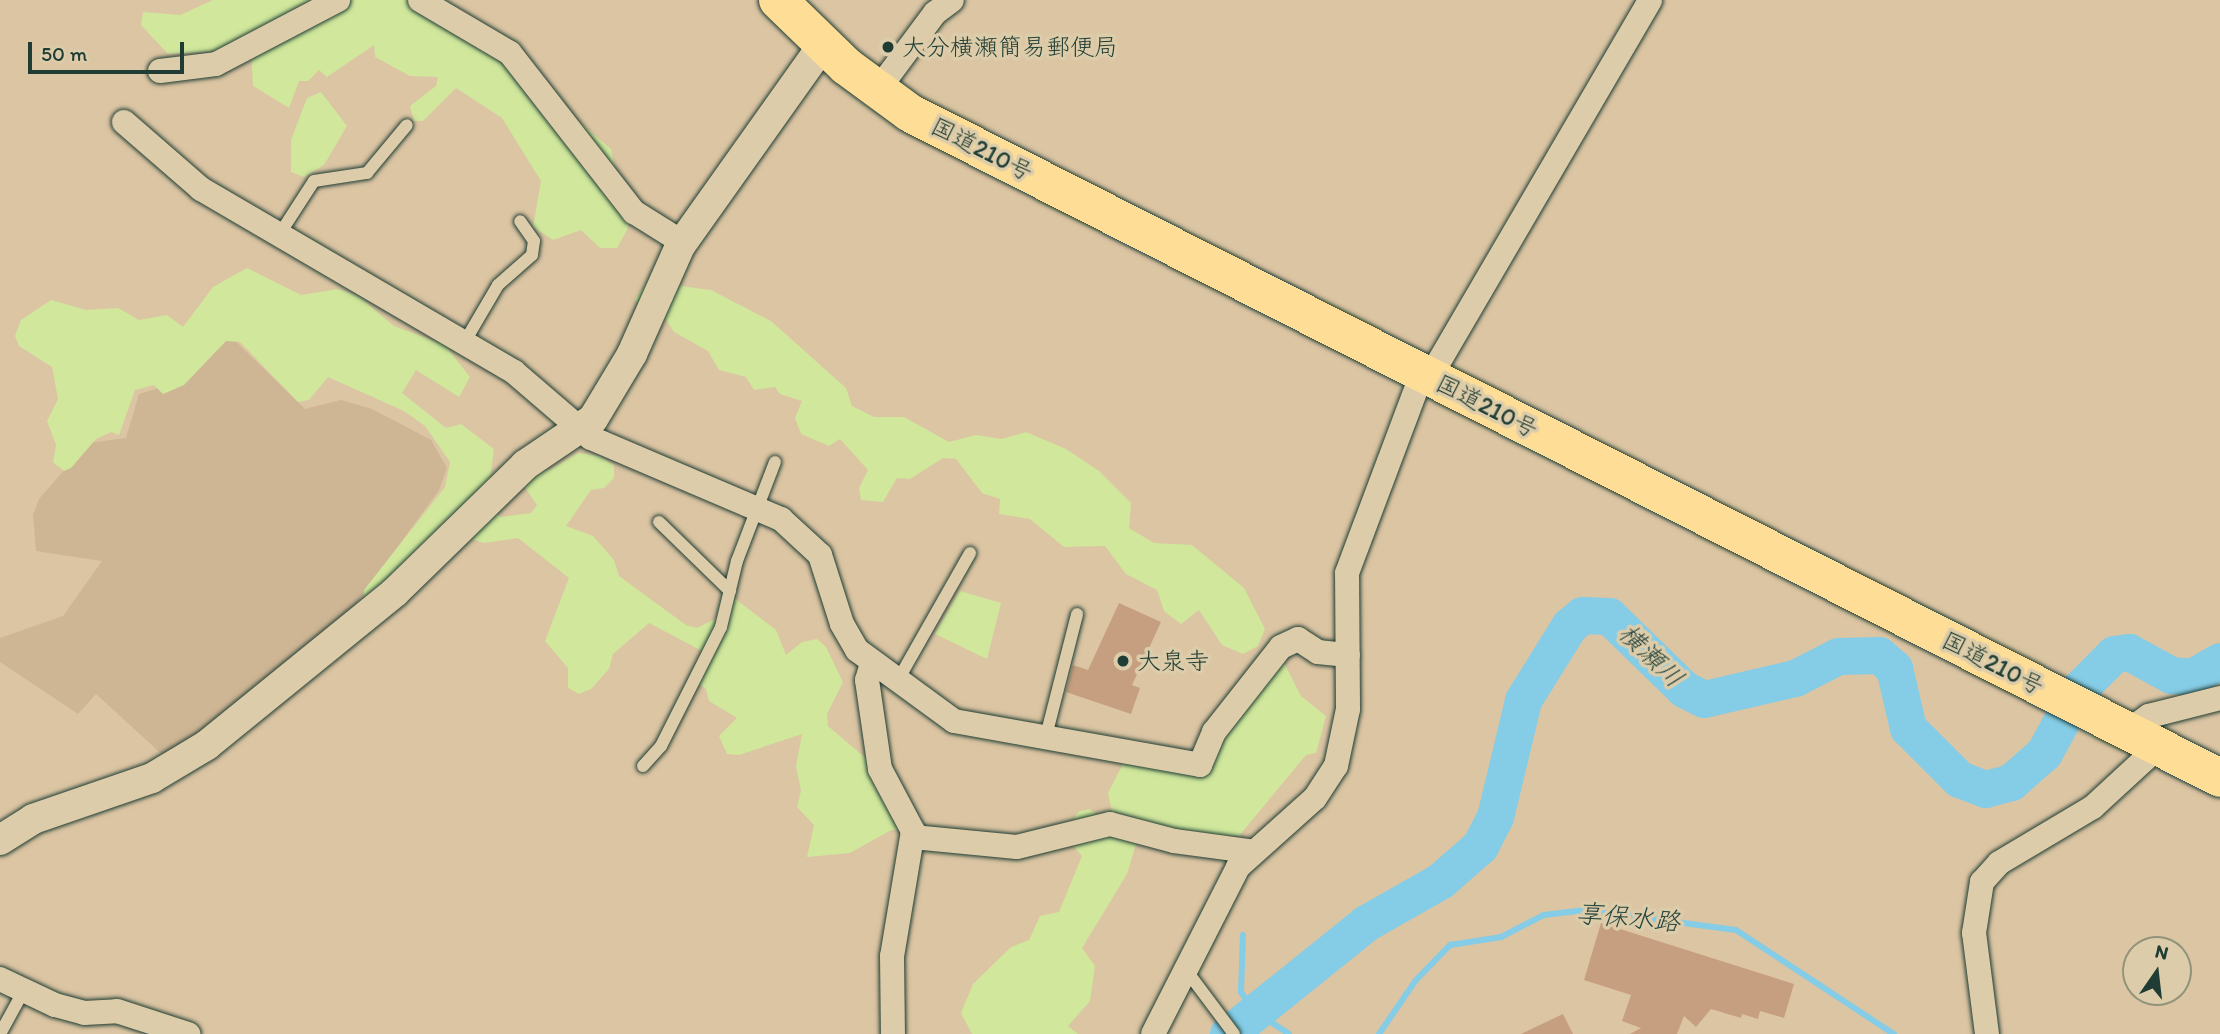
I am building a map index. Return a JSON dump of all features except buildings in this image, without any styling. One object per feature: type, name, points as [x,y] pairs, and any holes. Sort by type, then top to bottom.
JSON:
[{"type":"highway","name":"国道210号","points":[[778,0],[823,45],[877,91],[1426,375],[2220,778]]},
{"type":"street","points":[[160,71],[216,64],[338,0]]},
{"type":"street","points":[[420,0],[510,53],[634,212],[682,243]]},
{"type":"street","points":[[877,91],[935,13],[952,0]]},
{"type":"street","points":[[1153,1034],[1250,851],[1315,798],[1333,773],[1347,726],[1347,573],[1426,375],[1650,0]]},
{"type":"street","points":[[0,840],[33,818],[152,778],[207,745],[394,592],[525,465],[593,419],[632,354],[682,243],[823,45]]},
{"type":"street","points":[[124,122],[201,189],[464,342],[538,389],[580,429],[598,442],[759,507],[816,548],[842,624],[872,663],[954,720],[1045,740],[1200,765],[1214,732],[1281,647],[1298,639],[1318,652],[1348,655]]},
{"type":"street","points":[[872,663],[867,680],[880,769],[913,837],[892,956],[893,1034]]},
{"type":"street","points":[[1987,1034],[1974,933],[1982,882],[1998,863],[2093,807],[2130,732],[2149,716],[2220,698]]},
{"type":"street","points":[[913,837],[1017,847],[1110,824],[1174,841],[1250,851]]},
{"type":"street","points":[[0,979],[23,992],[81,1013],[109,1009],[188,1034]]},
{"type":"lane","points":[[279,235],[314,181],[367,173],[407,125]]},
{"type":"lane","points":[[464,342],[498,285],[532,255],[534,241],[520,221]]},
{"type":"lane","points":[[643,766],[661,746],[717,636],[775,462]]},
{"type":"lane","points":[[659,522],[730,591]]},
{"type":"lane","points":[[898,680],[970,553]]},
{"type":"lane","points":[[1045,740],[1077,614]]},
{"type":"lane","points":[[1186,970],[1234,1034]]},
{"type":"lane","points":[[0,1034],[23,992]]},
{"type":"shaded area","points":[[220,326],[305,409],[341,400],[372,409],[431,440],[447,468],[439,490],[352,609],[234,709],[166,758],[96,694],[78,714],[0,662],[0,638],[63,616],[102,561],[36,551],[33,515],[39,499],[88,443],[126,438],[139,394],[156,389]]},
{"type":"green space","points":[[213,0],[409,0],[523,74],[611,149],[616,173],[631,199],[628,228],[617,248],[600,248],[581,230],[553,240],[533,227],[541,181],[502,118],[456,88],[423,121],[414,121],[410,106],[436,86],[438,77],[410,76],[375,57],[374,45],[327,77],[319,70],[308,81],[299,81],[289,108],[253,86],[251,49],[168,54],[141,25],[143,12],[180,15]]},
{"type":"green space","points":[[321,92],[347,126],[324,165],[304,177],[291,172],[291,140],[307,98]]},
{"type":"green space","points":[[247,268],[301,295],[338,289],[358,296],[394,326],[445,345],[470,377],[459,397],[416,370],[402,393],[446,428],[461,424],[494,449],[490,479],[406,568],[364,600],[364,590],[445,487],[450,462],[425,426],[404,411],[328,377],[309,400],[298,402],[240,342],[226,341],[184,385],[163,394],[154,385],[135,390],[119,435],[111,432],[96,439],[71,468],[64,471],[53,462],[56,445],[47,421],[58,399],[52,367],[19,346],[15,336],[21,320],[51,300],[86,310],[118,308],[139,320],[167,315],[183,327],[213,287]]},
{"type":"green space","points":[[655,272],[674,272],[681,286],[711,290],[771,321],[846,388],[852,406],[874,417],[904,417],[949,442],[976,435],[1002,439],[1026,432],[1066,449],[1099,471],[1131,503],[1129,528],[1154,543],[1192,545],[1244,588],[1265,629],[1258,646],[1243,654],[1222,645],[1199,610],[1181,624],[1164,611],[1157,590],[1126,574],[1105,546],[1064,547],[1030,519],[999,514],[1000,499],[982,493],[956,459],[943,458],[910,479],[897,478],[883,502],[861,500],[859,488],[868,470],[840,439],[829,446],[801,434],[795,418],[802,401],[780,394],[775,387],[754,390],[746,377],[719,370],[708,351],[674,332],[660,311],[642,314],[635,299]]},
{"type":"green space","points":[[578,453],[599,456],[614,465],[614,478],[604,488],[591,490],[566,526],[593,536],[614,560],[619,576],[686,625],[697,628],[717,618],[720,602],[730,595],[776,630],[786,655],[802,642],[817,639],[826,647],[843,682],[827,714],[828,726],[876,767],[908,830],[891,830],[850,853],[807,857],[814,825],[797,807],[801,791],[796,766],[802,734],[739,755],[727,754],[719,736],[737,718],[709,701],[706,689],[694,680],[702,651],[649,623],[613,654],[609,669],[591,689],[579,694],[568,688],[568,668],[545,641],[569,578],[518,538],[484,543],[472,539],[470,533],[488,509],[501,517],[531,513],[537,505],[516,474],[550,470]]},
{"type":"green space","points":[[960,591],[1001,603],[987,659],[935,634]]},
{"type":"green space","points":[[1280,655],[1301,696],[1326,716],[1316,753],[1306,755],[1239,836],[1183,836],[1113,816],[1108,793],[1125,760],[1196,769]]},
{"type":"green space","points":[[1089,809],[1137,841],[1127,874],[1082,948],[1095,966],[1090,1001],[1068,1026],[1078,1034],[972,1034],[961,1013],[973,984],[1011,947],[1029,940],[1040,916],[1059,912],[1082,856],[1069,841],[1068,828],[1078,812]]},
{"type":"waterway","name":"横瀬川","points":[[1228,1034],[1366,923],[1440,881],[1480,846],[1495,817],[1523,700],[1569,626],[1582,615],[1609,616],[1684,689],[1704,699],[1795,678],[1838,656],[1879,655],[1894,668],[1908,728],[1959,779],[1985,789],[2011,782],[2044,753],[2078,690],[2114,654],[2129,652],[2171,675],[2192,677],[2220,661]]},
{"type":"waterway","name":"享保水路","points":[[1379,1034],[1416,980],[1450,945],[1501,937],[1544,915],[1586,910],[1736,930],[1894,1034]]},
{"type":"waterway","name":"享保水路","points":[[1243,935],[1241,992],[1253,1010],[1289,1034]]},
{"type":"place","name":"大分横瀬簡易郵便局","points":[[888,47]]},
{"type":"place","name":"大泉寺","points":[[1123,661]]}]
